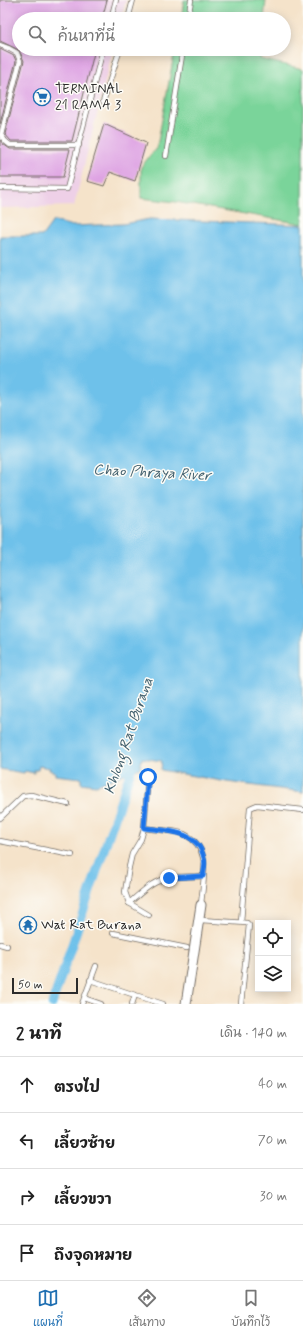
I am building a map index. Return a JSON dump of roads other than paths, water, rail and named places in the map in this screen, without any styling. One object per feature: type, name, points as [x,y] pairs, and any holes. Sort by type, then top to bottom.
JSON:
[{"type":"street","points":[[186,1004],[191,949],[200,920],[201,905]]},
{"type":"lane","points":[[113,12],[116,0]]},
{"type":"lane","points":[[130,12],[133,0]]},
{"type":"lane","points":[[189,12],[191,0]]},
{"type":"lane","points":[[0,46],[12,50]]},
{"type":"lane","points":[[18,56],[20,61],[1,135],[4,141],[10,145],[79,145]]},
{"type":"lane","points":[[0,188],[67,189],[101,56]]},
{"type":"lane","points":[[103,102],[118,56]]},
{"type":"lane","points":[[166,156],[182,56]]},
{"type":"lane","points":[[148,777],[144,828],[141,839],[132,854],[128,867],[125,892],[130,903],[149,915]]},
{"type":"lane","points":[[0,818],[23,796],[31,795],[68,804]]},
{"type":"lane","points":[[240,922],[250,808],[257,805],[303,810]]},
{"type":"lane","points":[[144,828],[183,833],[199,845],[205,858],[201,905]]},
{"type":"lane","points":[[0,841],[72,856]]},
{"type":"lane","points":[[130,903],[148,886],[161,880],[169,878],[203,876]]},
{"type":"lane","points":[[200,920],[240,922],[247,923],[249,925],[241,1004]]},
{"type":"lane","points":[[113,933],[191,949]]},
{"type":"lane","points":[[0,944],[7,946]]},
{"type":"lane","points":[[82,1004],[96,966]]},
{"type":"lane","points":[[90,980],[163,1004]]},
{"type":"lane","points":[[132,1004],[135,995]]},
{"type":"lane","points":[[84,998],[101,1004]]},
{"type":"water","name":"Chao Phraya River","points":[[150,219],[303,225],[303,730],[300,744],[303,745],[303,792],[227,782],[161,770],[162,761],[142,758],[140,768],[96,785],[81,783],[81,778],[55,775],[55,772],[49,770],[50,768],[39,766],[38,770],[34,770],[34,773],[0,769],[0,236],[42,236],[53,221],[73,226],[123,224]]},
{"type":"waterway","name":"Khlong Rat Burana","points":[[52,1004],[134,761]]},
{"type":"place","name":"TERMINAL 21 RAMA 3","points":[[42,97]]},
{"type":"place","name":"Wat Rat Burana","points":[[28,925]]}]
